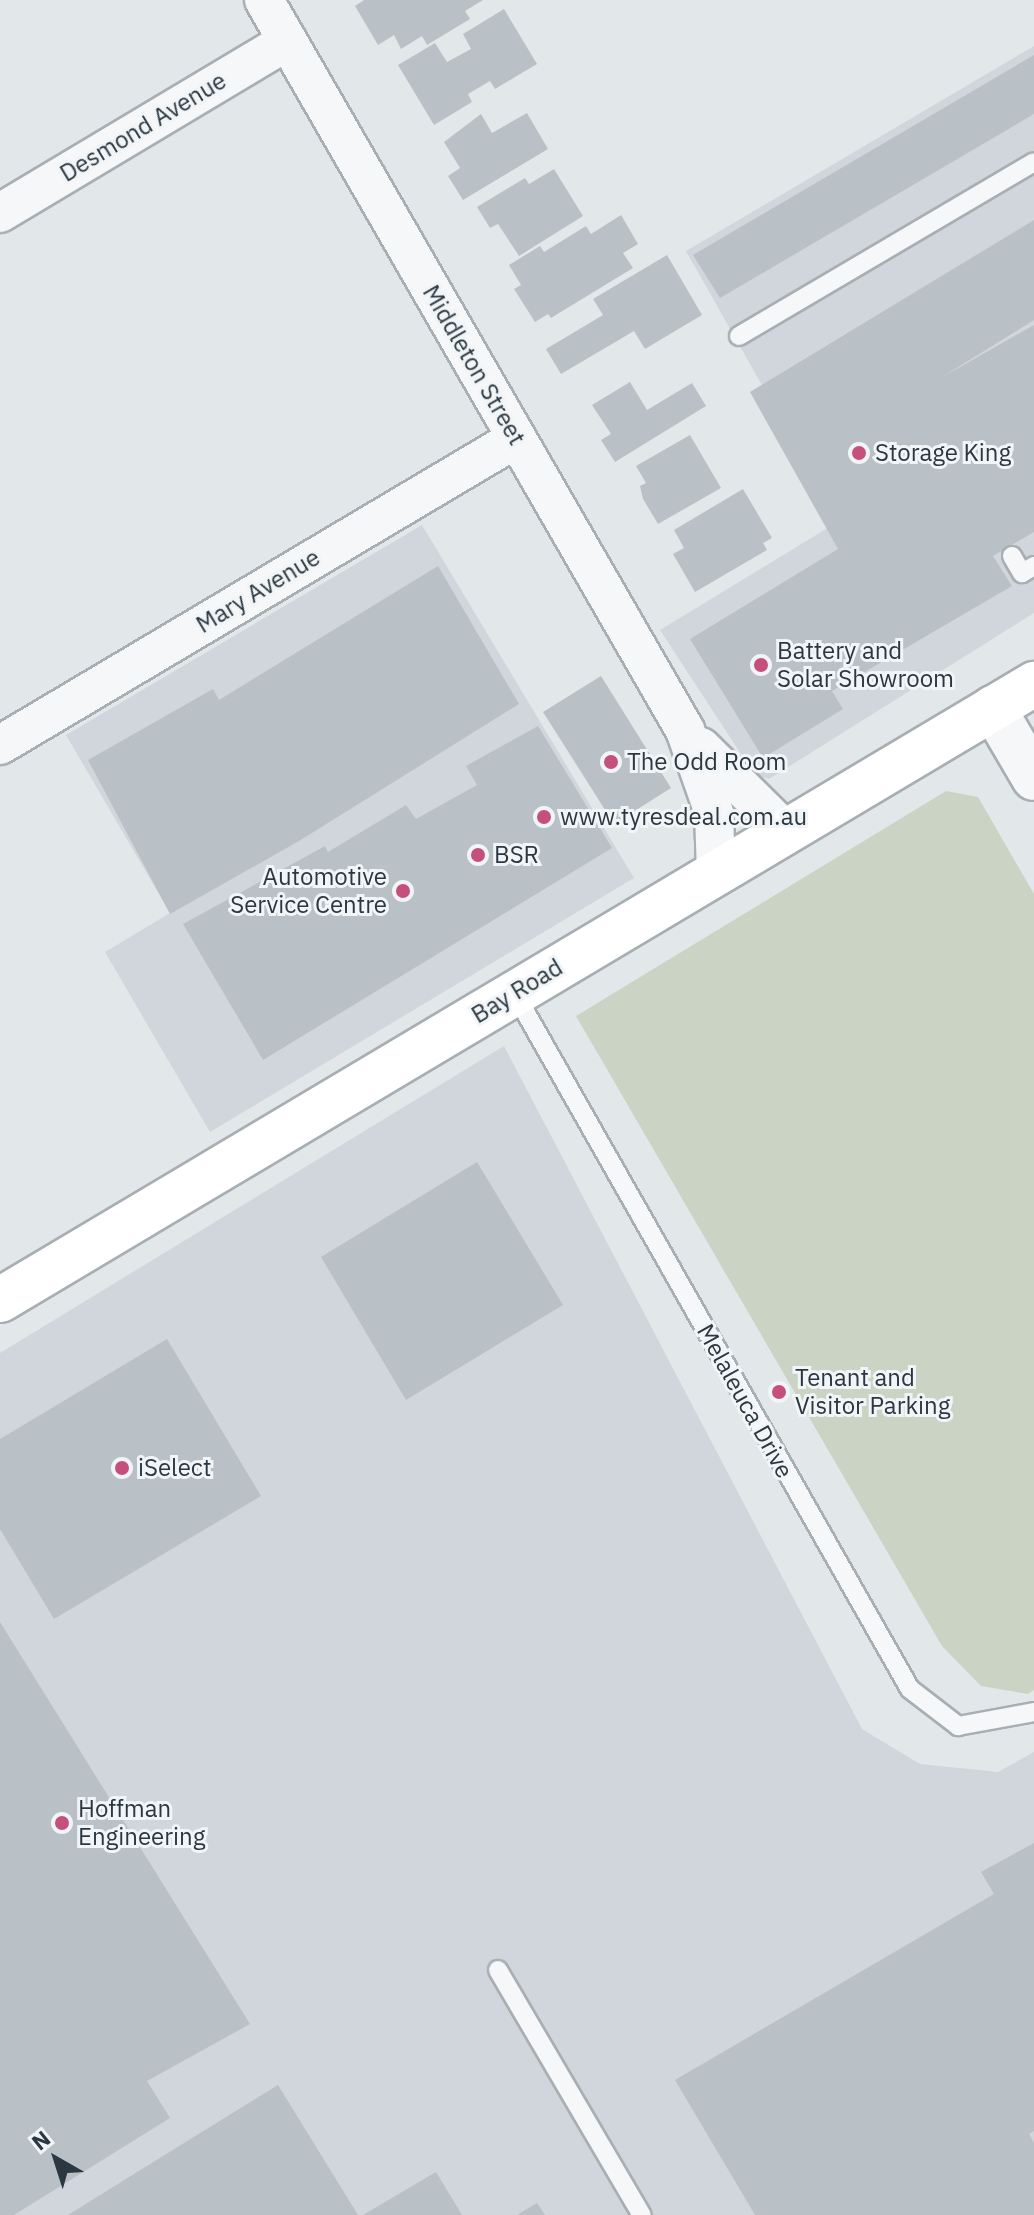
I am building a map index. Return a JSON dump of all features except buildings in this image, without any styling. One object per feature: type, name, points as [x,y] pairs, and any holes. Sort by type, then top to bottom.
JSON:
[{"type":"main road","name":"Bay Road","points":[[0,1300],[1034,684]]},
{"type":"street","name":"Middleton Street","points":[[264,0],[685,730],[712,803],[716,872]]},
{"type":"street","name":"Desmond Avenue","points":[[0,213],[287,41]]},
{"type":"street","name":"Mary Avenue","points":[[0,745],[517,438]]},
{"type":"street","points":[[993,708],[1034,778]]},
{"type":"street","name":"Middleton Street","points":[[685,730],[785,830]]},
{"type":"lane","points":[[739,336],[1034,162]]},
{"type":"lane","points":[[1012,556],[1022,573],[1034,566]]},
{"type":"lane","name":"Melaleuca Drive","points":[[515,993],[910,1689],[958,1726],[1034,1712]]},
{"type":"lane","points":[[498,1970],[642,2215]]},
{"type":"shaded area","points":[[1034,46],[1034,613],[769,779],[754,774],[660,630],[839,521],[686,251]]},
{"type":"shaded area","points":[[422,525],[634,878],[210,1132],[105,952],[170,913],[66,735]]},
{"type":"shaded area","points":[[504,1046],[862,1729],[920,1764],[998,1772],[1034,1752],[1034,2215],[0,2215],[0,1353]]},
{"type":"green space","points":[[946,791],[978,797],[1034,894],[1034,1690],[1028,1694],[981,1686],[942,1646],[576,1016]]},
{"type":"place","name":"Storage King","points":[[859,453]]},
{"type":"place","name":"Battery and Solar Showroom","points":[[761,665]]},
{"type":"place","name":"The Odd Room","points":[[611,762]]},
{"type":"place","name":"www.tyresdeal.com.au","points":[[544,817]]},
{"type":"place","name":"BSR","points":[[478,855]]},
{"type":"place","name":"Automotive Service Centre","points":[[403,891]]},
{"type":"place","name":"Tenant and Visitor Parking","points":[[779,1392]]},
{"type":"place","name":"iSelect","points":[[122,1468]]},
{"type":"place","name":"Hoffman Engineering","points":[[62,1823]]}]
